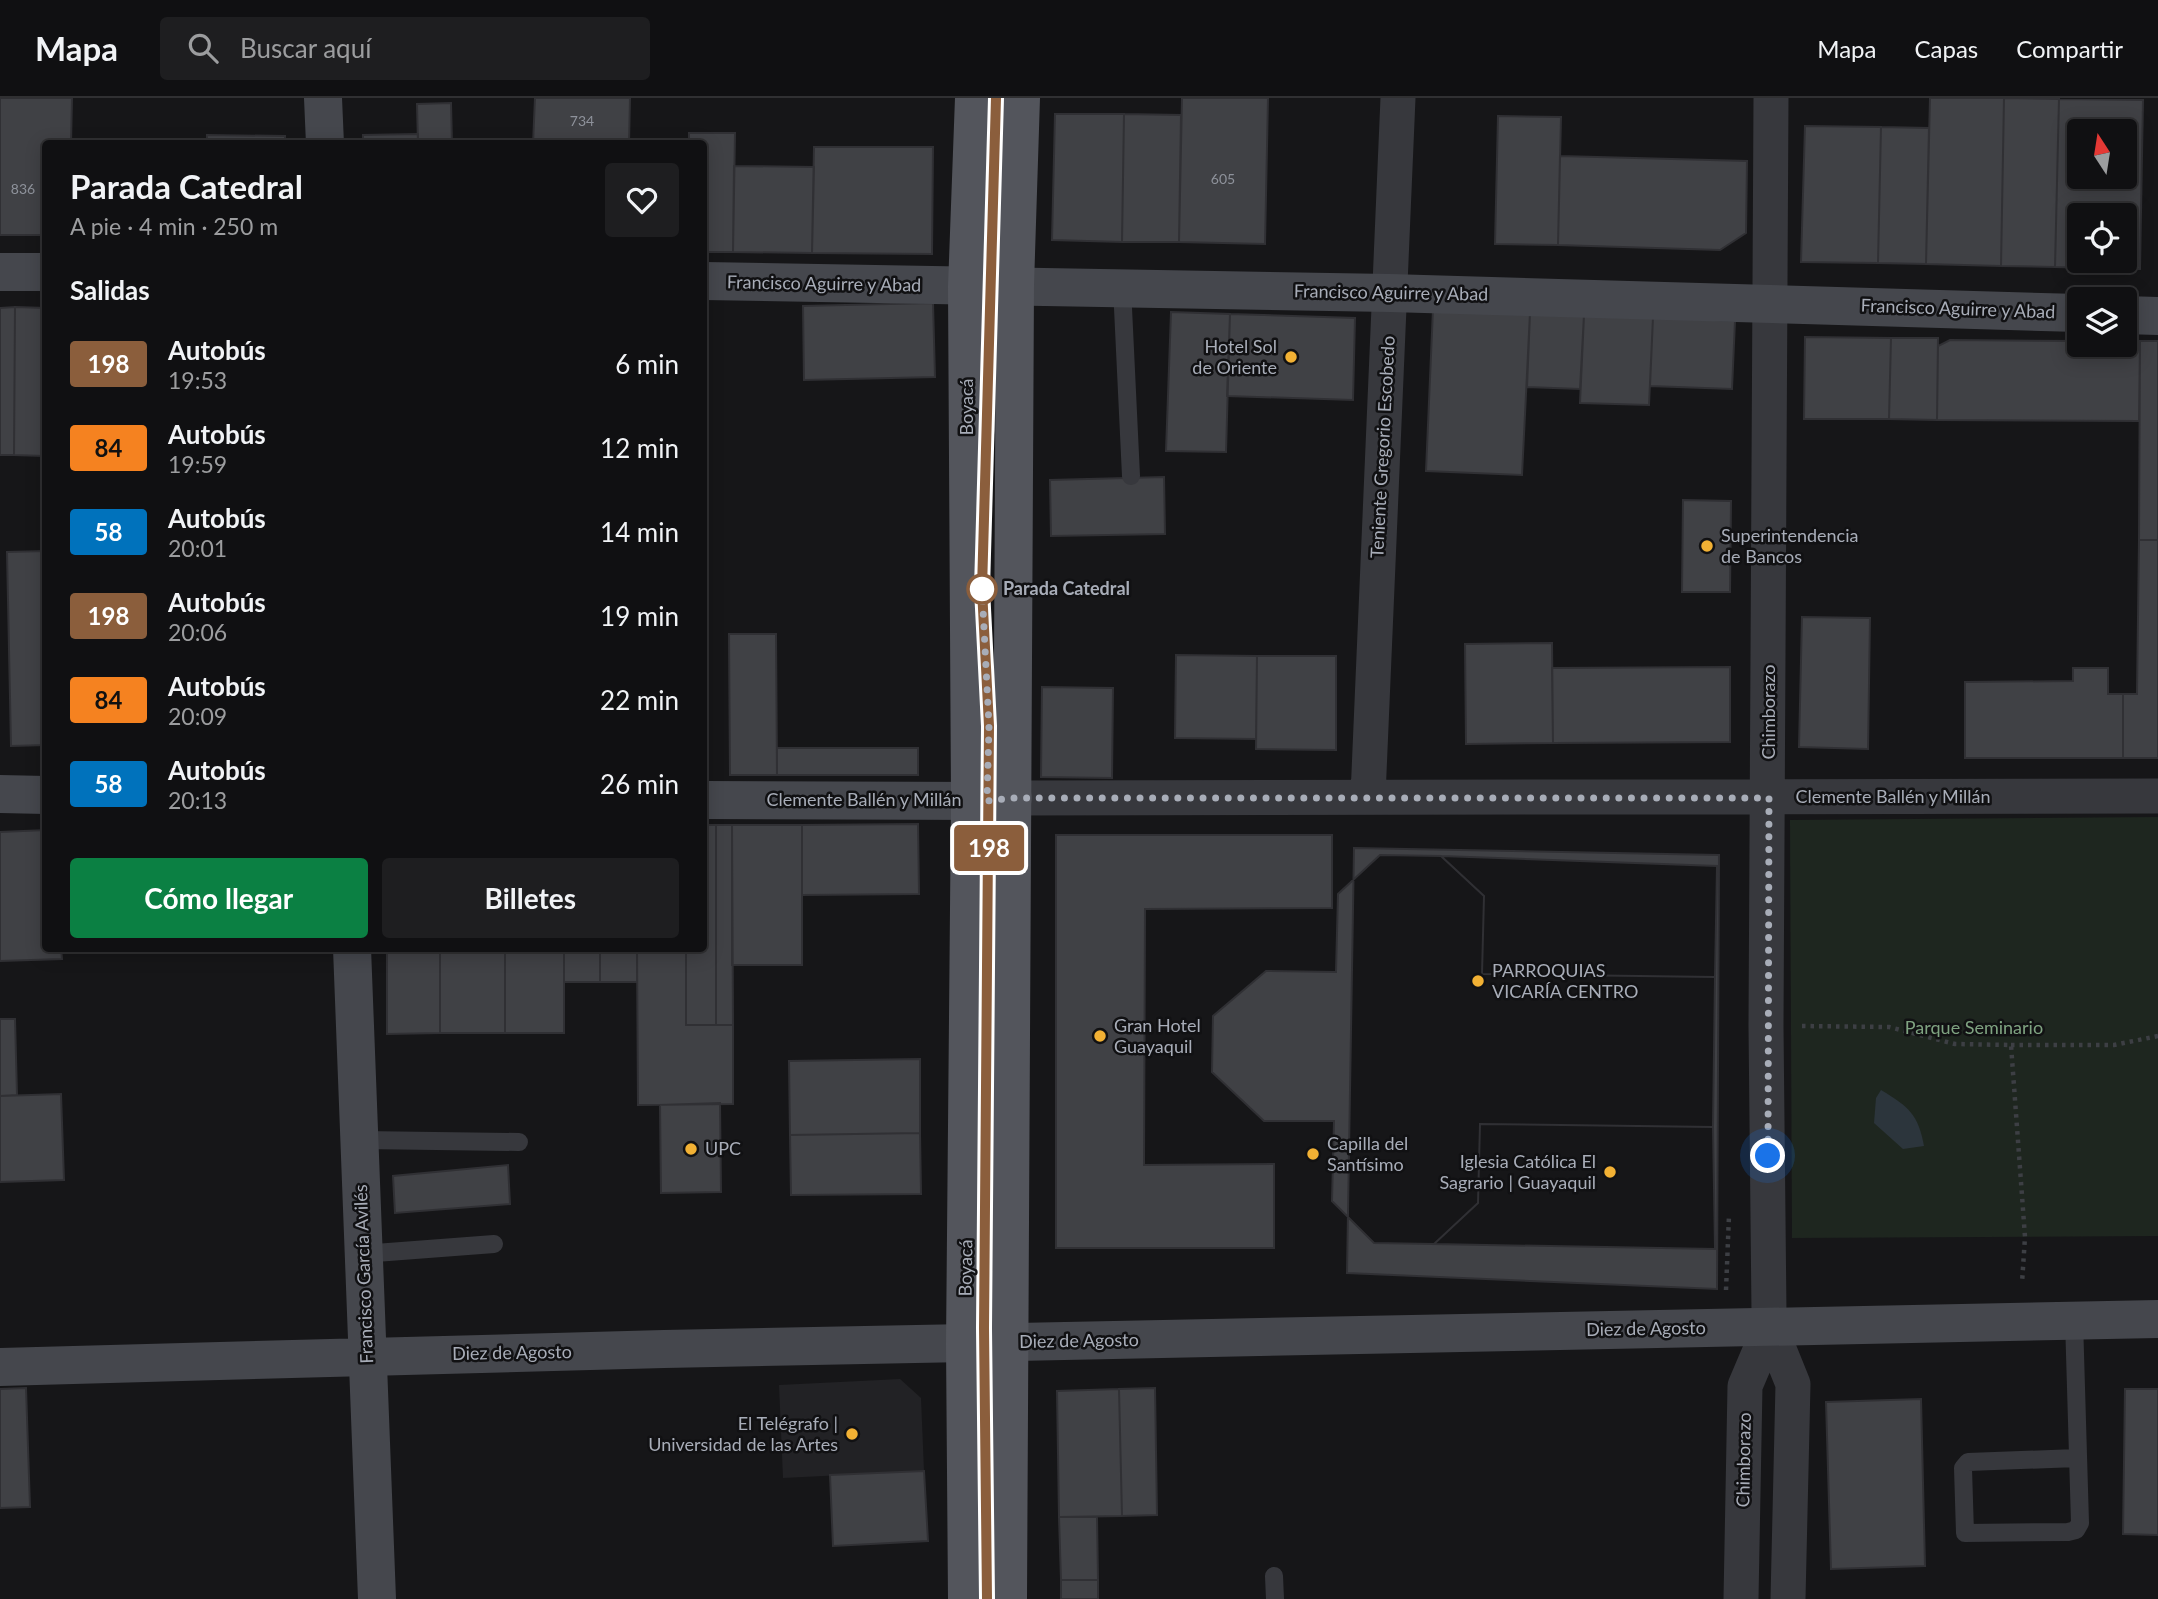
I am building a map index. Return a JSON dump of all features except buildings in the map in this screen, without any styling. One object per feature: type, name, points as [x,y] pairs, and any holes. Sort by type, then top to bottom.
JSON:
[{"type":"main road","points":[[967,1599],[985,1343],[990,805],[991,286],[974,98]]},
{"type":"main road","points":[[991,286],[1021,98]]},
{"type":"main road","points":[[985,1343],[1008,1599]]},
{"type":"street","points":[[323,98],[325,140]]},
{"type":"street","name":"Teniente Gregorio Escobedo","points":[[1368,796],[1398,98]]},
{"type":"street","name":"Chimborazo","points":[[1771,98],[1766,1026],[1770,1327],[1793,1384],[1788,1599]]},
{"type":"street","points":[[0,272],[42,272]]},
{"type":"street","name":"Francisco Aguirre y Abad","points":[[707,281],[1390,293],[2067,313]]},
{"type":"street","points":[[2137,315],[2158,316]]},
{"type":"street","points":[[0,794],[42,794]]},
{"type":"street","name":"Clemente Ballén y Millán","points":[[707,800],[990,805],[1368,796],[2158,796]]},
{"type":"street","name":"Francisco García Avilés","points":[[352,952],[377,1599]]},
{"type":"street","name":"Diez de Agosto","points":[[0,1367],[2158,1319]]},
{"type":"street","name":"Chimborazo","points":[[1741,1599],[1745,1386],[1770,1327]]},
{"type":"lane","points":[[991,286],[996,98]]},
{"type":"lane","points":[[1122,287],[1131,476]]},
{"type":"lane","name":"Boyacá","points":[[984,1273],[987,936]]},
{"type":"lane","points":[[361,1140],[519,1142]]},
{"type":"lane","points":[[362,1254],[494,1244]]},
{"type":"lane","points":[[2074,1320],[2080,1522],[2076,1530],[1965,1534],[1963,1468],[1968,1462],[2077,1458]]},
{"type":"lane","points":[[984,1383],[987,1599]]},
{"type":"lane","points":[[1274,1576],[1275,1599]]},
{"type":"path","points":[[1766,1026],[1889,1027],[1955,1044],[2114,1045],[2158,1036]]},
{"type":"path","points":[[2011,1045],[2025,1237],[2022,1322]]},
{"type":"shaded area","points":[[1881,1090],[1911,1112],[1919,1126],[1924,1146],[1903,1149],[1874,1123],[1876,1098]]},
{"type":"shaded area","name":"El Telégrafo | Universidad de las Artes","points":[[900,1379],[921,1398],[924,1471],[783,1478],[779,1385]]},
{"type":"green space","name":"Parque Seminario","points":[[2158,817],[2158,1236],[1792,1238],[1790,820]]},
{"type":"bus line","name":"198","points":[[987,1599],[984,1328],[989,726],[982,589],[996,98]]},
{"type":"place","name":"Hotel Sol de Oriente","points":[[1291,357]]},
{"type":"place","name":"Superintendencia de Bancos","points":[[1707,546]]},
{"type":"place","name":"Parada Catedral","points":[[982,589]]},
{"type":"place","name":"PARROQUIAS VICARÍA CENTRO","points":[[1478,981]]},
{"type":"place","name":"Gran Hotel Guayaquil","points":[[1100,1036]]},
{"type":"place","name":"UPC","points":[[691,1149]]},
{"type":"place","name":"Capilla del Santísimo","points":[[1313,1154]]},
{"type":"place","name":"Iglesia Católica El Sagrario | Guayaquil","points":[[1610,1172]]},
{"type":"place","name":"El Telégrafo | Universidad de las Artes","points":[[852,1434]]},
{"type":"route","points":[[982,589],[989,726],[987,801],[1013,798],[1368,796],[1769,798],[1766,1026],[1768,1156]]}]
